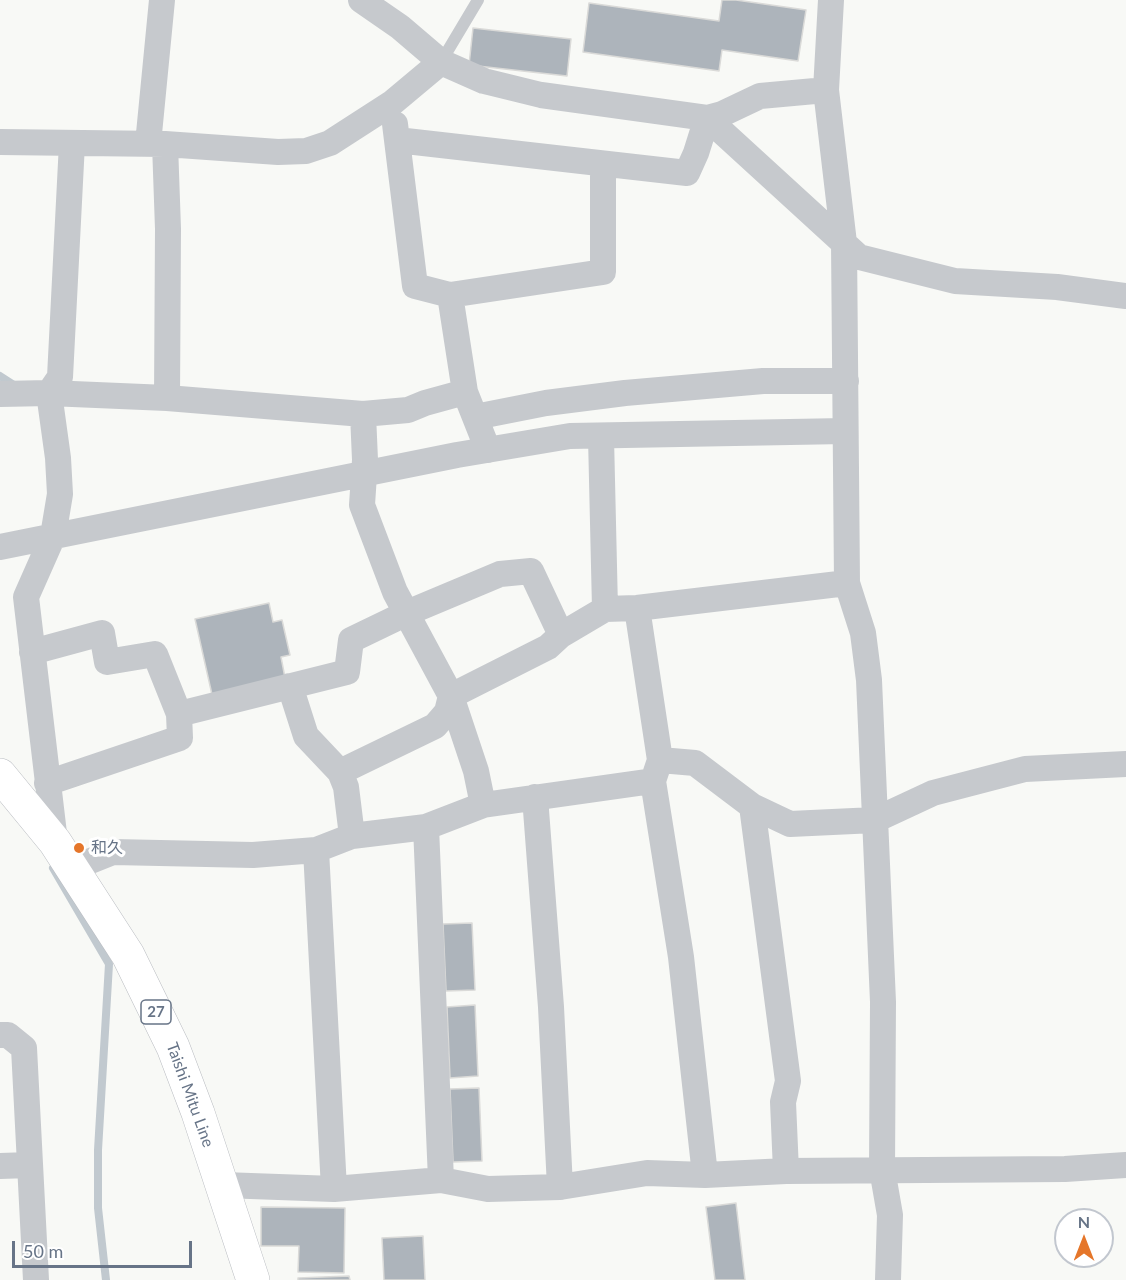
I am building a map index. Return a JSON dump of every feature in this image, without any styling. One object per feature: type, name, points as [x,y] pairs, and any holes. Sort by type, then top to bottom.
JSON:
[{"type":"main road","name":"Taishi Mitu Line","points":[[0,775],[64,855],[128,955],[173,1047],[223,1185],[253,1280]]},
{"type":"street","points":[[162,0],[157,144],[168,229],[167,398]]},
{"type":"street","points":[[361,0],[400,27],[441,62],[484,81],[541,95],[707,118],[722,114],[760,96],[826,90]]},
{"type":"street","points":[[831,0],[826,90],[844,243],[847,583],[863,633],[868,680],[883,1002],[882,1169],[890,1215],[888,1280]]},
{"type":"street","points":[[0,142],[157,144],[278,152],[306,151],[330,143],[392,103],[441,62]]},
{"type":"street","points":[[392,103],[415,286],[450,295],[603,272],[603,164]]},
{"type":"street","points":[[397,140],[687,173],[707,118]]},
{"type":"street","points":[[707,118],[859,258],[956,281],[1057,287],[1126,296]]},
{"type":"street","points":[[25,394],[60,376],[72,143]]},
{"type":"street","points":[[450,295],[465,392],[488,450]]},
{"type":"street","points":[[475,417],[546,403],[625,393],[763,381],[846,381]]},
{"type":"street","points":[[25,394],[167,398],[363,414],[408,410],[465,392]]},
{"type":"street","points":[[25,394],[58,458],[60,494],[53,536],[26,597],[47,783],[64,855],[113,852],[253,855],[316,850],[352,836],[426,827],[483,805],[535,797],[695,763],[752,806],[790,824],[875,820],[933,793],[1025,769],[1126,764]]},
{"type":"street","points":[[363,414],[365,459],[362,474],[362,505],[395,592],[451,696],[476,771],[483,805]]},
{"type":"street","points":[[0,547],[457,455],[570,436],[845,431]]},
{"type":"street","points":[[601,437],[605,609]]},
{"type":"street","points":[[179,714],[347,672],[351,640],[407,613],[500,574],[531,571],[561,635]]},
{"type":"street","points":[[340,772],[435,726],[447,712],[451,696],[549,647],[561,635],[605,609],[637,608],[847,583]]},
{"type":"street","points":[[637,608],[681,957],[705,1175]]},
{"type":"street","points":[[32,651],[102,633],[107,662],[155,654],[179,714],[180,738],[47,783]]},
{"type":"street","points":[[290,686],[306,736],[340,772],[346,787],[352,836]]},
{"type":"street","points":[[535,797],[551,1007],[560,1187]]},
{"type":"street","points":[[752,806],[788,1081],[783,1102],[786,1171]]},
{"type":"street","points":[[426,827],[441,1180]]},
{"type":"street","points":[[316,850],[334,1189]]},
{"type":"street","points":[[0,1035],[8,1035],[24,1048],[36,1280]]},
{"type":"street","points":[[0,1166],[29,1165]]},
{"type":"street","points":[[223,1185],[334,1189],[441,1180],[488,1189],[560,1187],[647,1173],[705,1175],[882,1169],[1065,1169],[1126,1165]]},
{"type":"lane","points":[[441,62],[478,0]]},
{"type":"building","points":[[722,0],[806,10],[798,61],[722,50],[719,71],[583,52],[589,3],[719,21]]},
{"type":"building","points":[[473,28],[571,39],[567,76],[469,65]]},
{"type":"building","points":[[269,603],[273,622],[282,620],[290,655],[281,657],[286,683],[213,699],[195,619]]},
{"type":"building","points":[[472,923],[475,990],[446,991],[443,924]]},
{"type":"building","points":[[475,1005],[478,1076],[450,1078],[447,1007]]},
{"type":"building","points":[[479,1088],[482,1161],[453,1162],[450,1089]]},
{"type":"building","points":[[736,1203],[745,1280],[715,1280],[706,1207]]},
{"type":"building","points":[[261,1207],[345,1208],[344,1273],[298,1272],[299,1246],[261,1246]]},
{"type":"building","points":[[423,1236],[425,1280],[384,1280],[382,1238]]},
{"type":"building","points":[[349,1276],[350,1280],[298,1280],[298,1278]]},
{"type":"waterway","points":[[0,376],[14,385]]},
{"type":"waterway","points":[[53,868],[109,964],[98,1150],[98,1208],[106,1280]]},
{"type":"place","name":"和久","points":[[79,848]]}]
